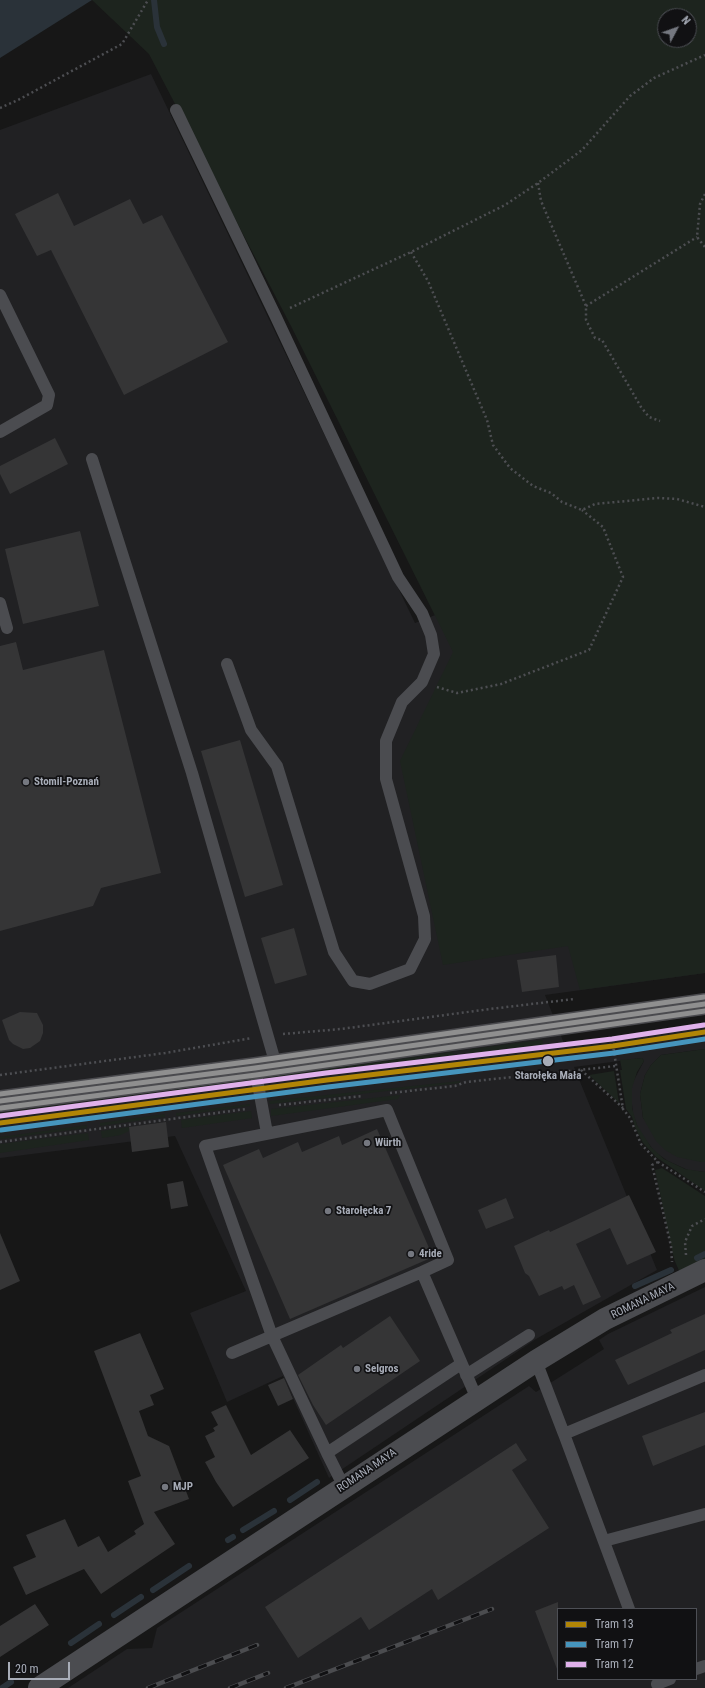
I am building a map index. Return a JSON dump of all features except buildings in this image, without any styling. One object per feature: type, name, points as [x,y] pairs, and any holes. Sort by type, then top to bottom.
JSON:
[{"type":"street","points":[[0,1102],[255,1068],[705,1004]]},
{"type":"street","name":"ROMANA MAYA","points":[[39,1688],[536,1361],[605,1319],[694,1276]]},
{"type":"lane","points":[[176,110],[275,315],[398,577],[422,613],[431,635],[434,654],[422,682],[402,702],[386,741],[386,779],[424,916],[425,939],[410,969],[370,984],[353,981],[334,952],[277,766],[252,730],[228,664]]},
{"type":"lane","points":[[0,295],[49,395],[46,404],[0,432]]},
{"type":"lane","points":[[92,459],[192,774],[276,1065]]},
{"type":"lane","points":[[0,603],[7,628]]},
{"type":"lane","points":[[255,1068],[267,1133]]},
{"type":"lane","points":[[232,1353],[272,1336],[422,1272],[448,1260],[387,1110],[205,1146],[272,1336],[344,1487]]},
{"type":"lane","points":[[422,1272],[477,1399]]},
{"type":"lane","points":[[466,1375],[529,1335]]},
{"type":"lane","points":[[536,1361],[629,1608]]},
{"type":"lane","points":[[327,1453],[461,1364]]},
{"type":"lane","points":[[564,1434],[705,1375]]},
{"type":"lane","points":[[604,1541],[705,1514]]},
{"type":"lane","points":[[657,1684],[667,1680]]},
{"type":"path","points":[[0,108],[18,100],[122,44],[148,0]]},
{"type":"path","points":[[275,315],[411,252],[505,205],[538,183],[582,150],[630,96],[654,78],[705,55]]},
{"type":"path","points":[[538,183],[540,201],[586,306],[586,320],[595,338],[602,340],[641,407],[649,417],[660,421]]},
{"type":"path","points":[[705,194],[700,204],[697,237],[705,248]]},
{"type":"path","points":[[586,306],[697,237]]},
{"type":"path","points":[[411,252],[428,282],[487,420],[493,445],[510,468],[533,486],[551,493],[562,502],[582,510],[603,527],[623,577],[589,650],[501,684],[457,693],[422,682]]},
{"type":"path","points":[[582,510],[595,504],[658,498],[677,499],[705,507]]},
{"type":"path","points":[[0,1075],[164,1053],[268,1036],[342,1029],[580,998]]},
{"type":"path","points":[[386,1094],[455,1086],[466,1082],[616,1066],[623,1109]]},
{"type":"path","points":[[581,1070],[623,1109],[630,1118],[641,1144],[658,1162],[705,1192]]},
{"type":"path","points":[[0,1142],[262,1107],[370,1095]]},
{"type":"path","points":[[658,1162],[652,1165],[671,1246],[672,1261],[694,1276]]},
{"type":"path","points":[[694,1276],[686,1256],[685,1242],[692,1226],[705,1219]]},
{"type":"shaded area","points":[[0,0],[92,0],[0,58]]},
{"type":"shaded area","points":[[92,0],[705,0],[705,973],[580,990],[568,946],[443,965],[400,761],[453,652],[292,328],[149,54]]},
{"type":"shaded area","points":[[151,74],[415,623],[655,528],[705,973],[545,995],[565,1046],[705,1027],[705,1049],[661,1055],[651,1065],[645,1075],[640,1094],[643,1118],[701,1162],[705,1162],[705,1172],[688,1170],[668,1161],[655,1152],[639,1131],[633,1114],[631,1094],[632,1084],[644,1061],[642,1058],[574,1067],[657,1270],[536,1339],[329,1478],[283,1376],[227,1402],[190,1313],[246,1291],[175,1136],[0,1158],[0,130]]},
{"type":"shaded area","points":[[705,1024],[705,1027],[617,1039],[616,1036]]},
{"type":"shaded area","points":[[605,1038],[605,1041],[469,1059],[468,1054],[471,1049],[542,1040],[544,1046]]},
{"type":"shaded area","points":[[705,1049],[705,1162],[701,1162],[677,1157],[665,1150],[656,1141],[643,1118],[640,1094],[645,1075],[651,1065],[661,1055]]},
{"type":"shaded area","points":[[452,1052],[456,1056],[457,1060],[267,1082],[271,1076]]},
{"type":"shaded area","points":[[642,1058],[644,1061],[637,1072],[632,1088],[632,1108],[637,1125],[651,1147],[664,1159],[685,1169],[705,1172],[705,1191],[656,1157],[643,1143],[632,1117],[626,1109],[620,1070],[622,1070],[620,1060]]},
{"type":"shaded area","points":[[614,1071],[619,1103],[589,1075]]},
{"type":"shaded area","points":[[243,1080],[247,1085],[173,1095],[177,1089]]},
{"type":"shaded area","points":[[460,1081],[460,1083],[270,1104],[269,1101]]},
{"type":"shaded area","points":[[156,1092],[162,1097],[97,1105],[101,1100]]},
{"type":"shaded area","points":[[400,1095],[398,1099],[271,1116],[271,1109]]},
{"type":"shaded area","points":[[79,1102],[84,1107],[0,1118],[0,1113]]},
{"type":"shaded area","points":[[250,1104],[250,1106],[176,1116],[176,1113]]},
{"type":"shaded area","points":[[251,1111],[252,1118],[182,1128],[181,1120]]},
{"type":"shaded area","points":[[165,1114],[165,1117],[100,1126],[100,1123]]},
{"type":"shaded area","points":[[87,1125],[87,1128],[0,1139],[0,1137]]},
{"type":"shaded area","points":[[129,1127],[129,1131],[121,1135],[102,1138],[101,1131]]},
{"type":"shaded area","points":[[88,1133],[89,1140],[0,1153],[0,1144]]},
{"type":"shaded area","points":[[662,1168],[705,1196],[705,1261],[680,1273],[674,1259],[655,1170]]},
{"type":"shaded area","points":[[705,1287],[705,1688],[68,1688],[127,1649],[152,1648],[157,1628],[529,1386],[536,1392],[604,1349],[599,1340],[608,1334]]},
{"type":"waterway","points":[[154,0],[157,27],[164,44]]},
{"type":"waterway","points":[[697,1258],[705,1254]]},
{"type":"waterway","points":[[635,1286],[671,1270]]},
{"type":"waterway","points":[[290,1500],[317,1482]]},
{"type":"waterway","points":[[243,1530],[274,1511]]},
{"type":"waterway","points":[[228,1540],[233,1537]]},
{"type":"waterway","points":[[153,1590],[189,1566]]},
{"type":"waterway","points":[[114,1615],[141,1597]]},
{"type":"waterway","points":[[71,1643],[99,1624]]},
{"type":"waterway","points":[[2,1688],[11,1682]]},
{"type":"railway","points":[[286,1688],[492,1609]]},
{"type":"railway","points":[[148,1688],[257,1645]]},
{"type":"railway","points":[[230,1688],[268,1673]]},
{"type":"tram line","name":"12","points":[[0,1116],[326,1073],[612,1039],[704,1025]]},
{"type":"tram line","name":"13","points":[[0,1123],[327,1080],[613,1046],[705,1032]]},
{"type":"tram line","name":"17","points":[[1,1130],[328,1087],[614,1053],[705,1039]]},
{"type":"transit line","points":[[0,1094],[254,1061],[704,997]]},
{"type":"transit line","points":[[0,1101],[255,1068],[705,1004]]},
{"type":"transit line","points":[[1,1108],[256,1075],[705,1011]]},
{"type":"place","name":"Stomil-Poznań","points":[[26,782]]},
{"type":"place","name":"Starołęka Mała","points":[[548,1061]]},
{"type":"place","name":"Würth","points":[[367,1143]]},
{"type":"place","name":"Starołęcka 7","points":[[328,1211]]},
{"type":"place","name":"4ride","points":[[411,1254]]},
{"type":"place","name":"Selgros","points":[[357,1369]]},
{"type":"place","name":"MJP","points":[[165,1487]]}]
